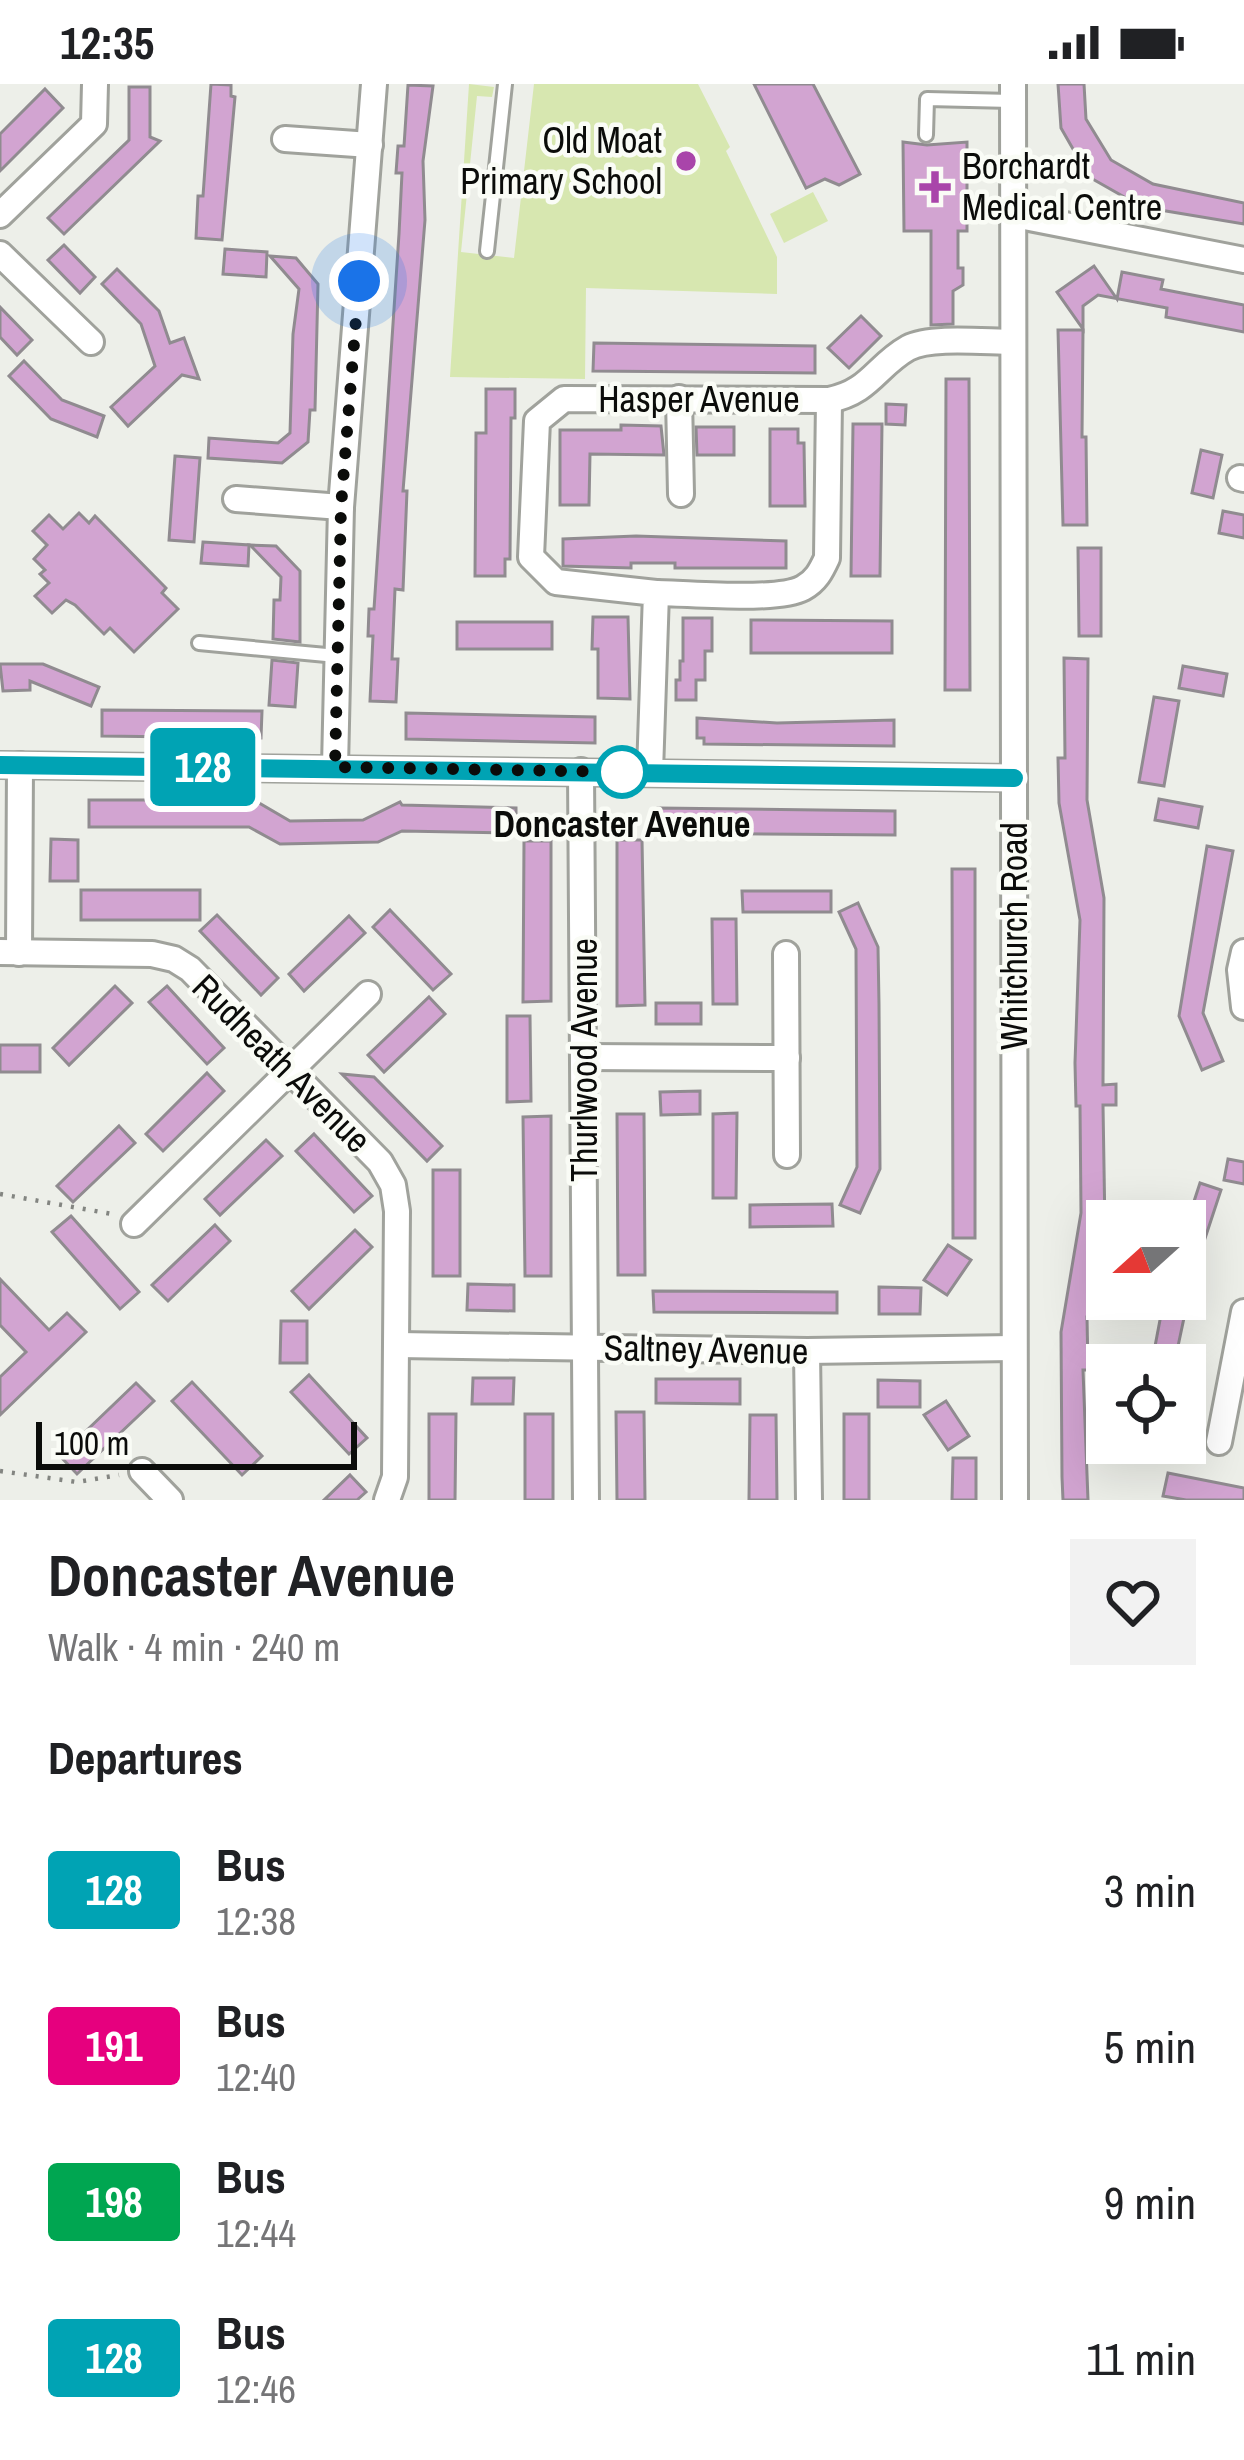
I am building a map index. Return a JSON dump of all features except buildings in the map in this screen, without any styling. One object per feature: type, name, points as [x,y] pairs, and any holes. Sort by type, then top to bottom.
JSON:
[{"type":"street","points":[[0,215],[94,124],[95,84]]},
{"type":"street","points":[[335,767],[341,507],[374,84]]},
{"type":"street","name":"Whitchurch Road","points":[[1013,93],[1016,1500]]},
{"type":"street","points":[[285,139],[370,146]]},
{"type":"street","points":[[1014,215],[1244,260]]},
{"type":"street","points":[[0,254],[91,342]]},
{"type":"street","name":"Hasper Avenue","points":[[830,400],[827,558],[819,575],[796,592],[656,593],[556,582],[531,557],[537,421],[564,399],[830,400],[869,384],[904,350],[921,343],[1012,342]]},
{"type":"street","points":[[680,398],[681,494]]},
{"type":"street","points":[[236,499],[341,507]]},
{"type":"street","points":[[650,772],[656,593]]},
{"type":"street","points":[[10,953],[10,765],[1014,778]]},
{"type":"street","name":"Thurlwood Avenue","points":[[581,771],[586,1500]]},
{"type":"street","points":[[1244,952],[1240,970],[1244,1007]]},
{"type":"street","name":"Rudheath Avenue","points":[[10,953],[152,954],[174,959],[190,969],[380,1162],[393,1185],[398,1345],[395,1477],[387,1500]]},
{"type":"street","points":[[786,954],[787,1155]]},
{"type":"street","points":[[134,1224],[368,994]]},
{"type":"street","points":[[584,1057],[787,1058]]},
{"type":"street","points":[[1219,1442],[1243,1327]]},
{"type":"street","name":"Saltney Avenue","points":[[398,1345],[806,1351],[1013,1348]]},
{"type":"street","points":[[806,1351],[809,1500]]},
{"type":"street","points":[[142,1471],[170,1500]]},
{"type":"lane","points":[[487,251],[505,84]]},
{"type":"lane","points":[[926,135],[927,100],[1013,93]]},
{"type":"lane","points":[[199,643],[337,656]]},
{"type":"path","points":[[0,1194],[115,1214],[134,1224]]},
{"type":"path","points":[[0,1471],[76,1483],[142,1471]]},
{"type":"green space","points":[[469,84],[494,87],[492,97],[477,96],[461,252],[514,258],[534,84],[698,84],[777,257],[777,294],[586,288],[585,379],[450,377]]},
{"type":"green space","points":[[813,192],[828,221],[784,243],[770,214]]},
{"type":"bus line","name":"128","points":[[0,765],[1014,778]]},
{"type":"place","name":"Old Moat Primary School","points":[[686,161]]},
{"type":"place","name":"Borchardt Medical Centre","points":[[935,187]]},
{"type":"place","name":"Doncaster Avenue","points":[[622,772]]},
{"type":"route","points":[[359,281],[341,507],[335,767],[622,772]]}]
